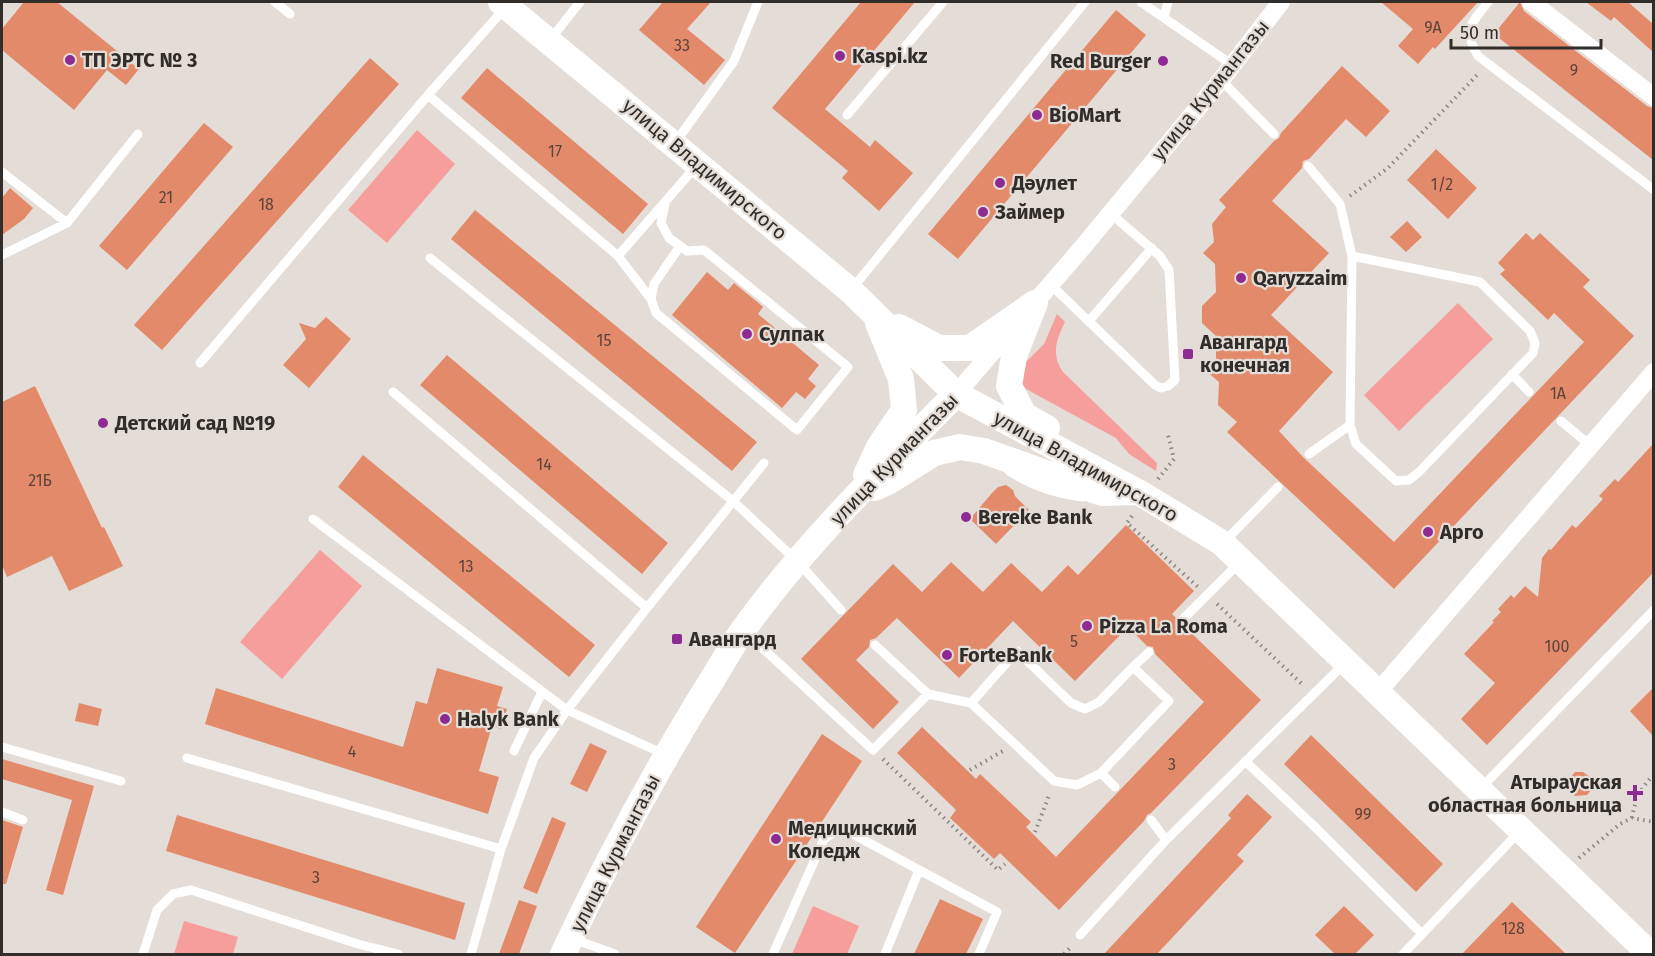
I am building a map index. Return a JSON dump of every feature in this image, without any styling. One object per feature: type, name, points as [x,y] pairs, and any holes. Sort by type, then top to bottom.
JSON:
[{"type":"street","name":"улица Курмангазы","points":[[567,946],[592,891],[666,755],[743,630],[856,494],[956,394],[1043,294],[1281,2]]},
{"type":"street","points":[[1531,2],[1653,97]]},
{"type":"street","name":"улица Владимирского","points":[[504,4],[851,291],[956,394],[1147,486],[1222,543],[1650,954]]},
{"type":"street","points":[[874,313],[939,348],[970,348],[1043,294]]},
{"type":"street","points":[[1043,294],[1014,356],[1009,386],[1024,415],[1147,486]]},
{"type":"street","points":[[856,494],[879,447],[904,410],[901,380],[874,313]]},
{"type":"street","points":[[1377,693],[1653,372]]},
{"type":"street","points":[[856,494],[888,482],[934,453],[960,447],[984,451],[1102,493],[1147,486]]},
{"type":"lane","points":[[275,2],[290,14]]},
{"type":"lane","points":[[549,40],[580,2]]},
{"type":"lane","points":[[674,144],[734,61],[758,2]]},
{"type":"lane","points":[[847,115],[943,2]]},
{"type":"lane","points":[[851,291],[1084,2]]},
{"type":"lane","points":[[1141,2],[1164,17],[1226,72],[1274,134]]},
{"type":"lane","points":[[1164,17],[1168,2]]},
{"type":"lane","points":[[1488,2],[1469,27],[1469,41],[1478,56],[1653,190]]},
{"type":"lane","points":[[200,363],[504,4]]},
{"type":"lane","points":[[428,95],[618,256],[651,299],[657,313],[798,430],[848,367],[704,250],[687,251],[669,238],[661,223],[665,203]]},
{"type":"lane","points":[[2,255],[67,223],[138,134]]},
{"type":"lane","points":[[618,256],[698,164]]},
{"type":"lane","points":[[1308,166],[1340,204],[1352,256],[1350,425],[1356,444],[1396,481],[1409,480],[1533,352],[1535,343],[1530,331],[1480,282],[1352,256]]},
{"type":"lane","points":[[2,172],[67,223]]},
{"type":"lane","points":[[1043,294],[1089,321],[1155,385],[1161,388],[1175,380],[1169,270],[1166,262],[1110,213]]},
{"type":"lane","points":[[651,299],[654,284],[680,246]]},
{"type":"lane","points":[[1089,321],[1152,248]]},
{"type":"lane","points":[[430,258],[733,501],[798,562],[841,610]]},
{"type":"lane","points":[[1512,374],[1529,392]]},
{"type":"lane","points":[[393,392],[647,608]]},
{"type":"lane","points":[[1561,421],[1591,446]]},
{"type":"lane","points":[[1309,454],[1350,425]]},
{"type":"lane","points":[[471,954],[501,849],[534,758],[567,710],[764,463]]},
{"type":"lane","points":[[1222,543],[1278,488]]},
{"type":"lane","points":[[313,519],[567,710],[666,755]]},
{"type":"lane","points":[[1182,620],[1240,561]]},
{"type":"lane","points":[[1479,791],[1653,610]]},
{"type":"lane","points":[[743,630],[873,750],[928,694]]},
{"type":"lane","points":[[875,645],[928,694],[971,703],[1054,781],[1077,784],[1101,773],[1168,701],[1133,667]]},
{"type":"lane","points":[[971,703],[1017,651],[1071,703],[1085,709],[1099,702],[1149,652]]},
{"type":"lane","points":[[1080,936],[1166,840],[1345,662]]},
{"type":"lane","points":[[514,751],[542,692]]},
{"type":"lane","points":[[2,747],[121,781]]},
{"type":"lane","points":[[187,758],[501,849]]},
{"type":"lane","points":[[1245,761],[1422,934]]},
{"type":"lane","points":[[1101,773],[1115,787]]},
{"type":"lane","points":[[2,812],[23,820]]},
{"type":"lane","points":[[1151,820],[1166,840]]},
{"type":"lane","points":[[773,954],[824,838],[836,831],[847,831],[997,912],[980,954]]},
{"type":"lane","points":[[1403,954],[1521,831]]},
{"type":"lane","points":[[885,954],[920,870]]},
{"type":"lane","points":[[143,954],[157,910],[173,894],[191,890],[358,944],[398,954]]},
{"type":"lane","points":[[354,954],[358,944]]},
{"type":"lane","points":[[567,946],[615,954]]},
{"type":"path","points":[[1340,204],[1388,168],[1488,64]]},
{"type":"path","points":[[1147,486],[1173,459],[1168,435]]},
{"type":"path","points":[[970,770],[1015,745]]},
{"type":"path","points":[[873,750],[998,870],[1005,864]]},
{"type":"path","points":[[1632,818],[1635,801],[1645,783],[1653,775]]},
{"type":"path","points":[[1035,832],[1054,781]]},
{"type":"path","points":[[1563,871],[1620,824],[1632,818],[1653,822]]},
{"type":"shaded area","points":[[417,130],[455,164],[387,243],[348,210]]},
{"type":"shaded area","points":[[1458,303],[1493,339],[1399,431],[1364,395]]},
{"type":"shaded area","points":[[1057,314],[1065,322],[1056,347],[1059,366],[1157,463],[1156,471],[1129,454],[1116,438],[1026,389],[1021,382],[1026,362],[1044,344]]},
{"type":"shaded area","points":[[320,550],[362,586],[282,679],[240,642]]},
{"type":"shaded area","points":[[813,906],[859,926],[847,954],[792,954]]},
{"type":"shaded area","points":[[184,921],[238,937],[233,954],[174,954]]},
{"type":"building","name":"ТП ЭРТС № 3","points":[[24,2],[57,2],[139,69],[126,85],[107,70],[74,110],[2,50],[2,29]]},
{"type":"building","points":[[663,2],[711,2],[687,29],[725,60],[704,85],[639,30]]},
{"type":"building","points":[[861,2],[915,2],[825,109],[870,147],[875,140],[913,173],[879,211],[842,178],[848,171],[772,108]]},
{"type":"building","points":[[1381,2],[1478,2],[1418,64],[1398,46],[1413,29]]},
{"type":"building","points":[[1520,2],[1524,11],[1647,106],[1653,108],[1653,160],[1494,34]]},
{"type":"building","points":[[1586,2],[1628,2],[1653,24],[1653,52],[1614,17],[1611,21]]},
{"type":"building","points":[[1116,10],[1146,35],[958,259],[928,234]]},
{"type":"building","points":[[370,58],[399,84],[162,350],[134,325]]},
{"type":"building","points":[[1342,66],[1390,111],[1366,137],[1346,119],[1309,159],[1303,161],[1302,168],[1272,201],[1329,253],[1271,315],[1333,372],[1279,431],[1304,458],[1394,542],[1584,342],[1554,313],[1548,320],[1500,274],[1505,270],[1498,263],[1526,233],[1533,240],[1540,233],[1590,280],[1583,287],[1634,336],[1394,589],[1227,432],[1237,422],[1218,405],[1219,382],[1206,371],[1216,359],[1216,336],[1202,323],[1202,306],[1216,292],[1215,264],[1203,253],[1214,242],[1212,224],[1226,207],[1219,200],[1279,138]]},
{"type":"building","points":[[487,68],[648,204],[623,234],[461,98]]},
{"type":"building","points":[[204,123],[233,147],[127,270],[99,246]]},
{"type":"building","points":[[1436,149],[1477,188],[1448,219],[1407,180]]},
{"type":"building","points":[[10,188],[33,208],[24,219],[2,235],[2,198]]},
{"type":"building","points":[[475,210],[757,442],[732,471],[451,239]]},
{"type":"building","points":[[1407,221],[1422,237],[1406,252],[1390,237]]},
{"type":"building","points":[[707,272],[728,290],[734,283],[761,305],[763,307],[758,314],[819,365],[808,379],[816,386],[805,399],[796,392],[782,408],[672,315]]},
{"type":"building","points":[[326,317],[351,339],[309,388],[283,365],[306,339],[299,323],[315,328]]},
{"type":"building","points":[[447,355],[668,543],[642,574],[420,385]]},
{"type":"building","points":[[35,386],[102,528],[104,527],[123,566],[69,591],[52,556],[7,577],[2,565],[2,402]]},
{"type":"building","points":[[1653,444],[1653,573],[1487,745],[1461,719],[1495,683],[1464,654],[1494,622],[1492,621],[1501,612],[1498,609],[1511,595],[1514,598],[1525,586],[1538,597],[1542,558],[1572,525],[1576,528],[1603,499],[1599,496],[1615,479],[1618,482]]},
{"type":"building","points":[[363,455],[595,645],[569,677],[338,487]]},
{"type":"building","points":[[1006,485],[1029,510],[996,544],[970,519],[998,487]]},
{"type":"building","points":[[1126,525],[1194,591],[1172,614],[1177,624],[1184,626],[1261,700],[1147,815],[1144,821],[1059,910],[1000,853],[994,859],[950,818],[956,810],[897,753],[922,727],[976,779],[980,774],[1031,822],[1026,827],[1056,857],[1204,702],[1155,654],[1153,647],[1147,646],[1128,627],[1075,681],[1013,621],[959,678],[897,618],[876,638],[870,640],[869,647],[856,660],[899,702],[873,729],[801,659],[893,564],[922,592],[951,562],[983,592],[1011,563],[1042,592],[1068,565],[1078,575]]},
{"type":"building","points":[[437,668],[503,687],[497,706],[507,709],[501,729],[492,726],[479,771],[499,777],[488,814],[205,724],[216,688],[403,747],[416,701],[427,704]]},
{"type":"building","points":[[1653,688],[1653,736],[1630,711]]},
{"type":"building","points":[[79,703],[102,709],[98,726],[75,721]]},
{"type":"building","points":[[822,734],[862,761],[735,953],[696,927]]},
{"type":"building","points":[[1311,735],[1443,864],[1416,892],[1284,764]]},
{"type":"building","points":[[590,743],[607,751],[587,792],[570,784]]},
{"type":"building","points":[[2,759],[94,786],[63,895],[46,890],[72,800],[2,779]]},
{"type":"building","points":[[1575,772],[1583,772],[1590,777],[1592,789],[1587,795],[1575,796],[1565,784]]},
{"type":"building","points":[[1247,794],[1272,817],[1237,855],[1244,861],[1157,954],[1104,954],[1231,818],[1228,815]]},
{"type":"building","points":[[177,815],[465,903],[455,940],[166,851]]},
{"type":"building","points":[[552,817],[566,823],[537,894],[523,888]]},
{"type":"building","points":[[2,820],[23,827],[6,884],[2,884]]},
{"type":"building","points":[[940,899],[983,919],[966,954],[914,954]]},
{"type":"building","points":[[519,900],[537,906],[519,954],[499,954]]},
{"type":"building","points":[[1512,902],[1566,954],[1462,954]]},
{"type":"building","points":[[1344,906],[1374,935],[1355,954],[1335,954],[1315,935]]},
{"type":"place","name":"Kaspi.kz","points":[[840,56]]},
{"type":"place","name":"ТП ЭРТС № 3","points":[[70,60]]},
{"type":"place","name":"Red Burger","points":[[1163,61]]},
{"type":"place","name":"BioMart","points":[[1037,115]]},
{"type":"place","name":"Дәулет","points":[[1000,183]]},
{"type":"place","name":"Займер","points":[[983,212]]},
{"type":"place","name":"Qaryzzaim","points":[[1241,278]]},
{"type":"place","name":"Сулпак","points":[[747,334]]},
{"type":"place","name":"Авангард конечная","points":[[1188,354]]},
{"type":"place","name":"Детский сад №19","points":[[103,423]]},
{"type":"place","name":"Bereke Bank","points":[[966,517]]},
{"type":"place","name":"Арго","points":[[1428,532]]},
{"type":"place","name":"Pizza La Roma","points":[[1087,626]]},
{"type":"place","name":"Авангард","points":[[677,639]]},
{"type":"place","name":"ForteBank","points":[[947,655]]},
{"type":"place","name":"Halyk Bank","points":[[445,719]]},
{"type":"place","name":"Атырауская областная больница","points":[[1635,793]]},
{"type":"place","name":"Медицинский Коледж","points":[[776,839]]}]
